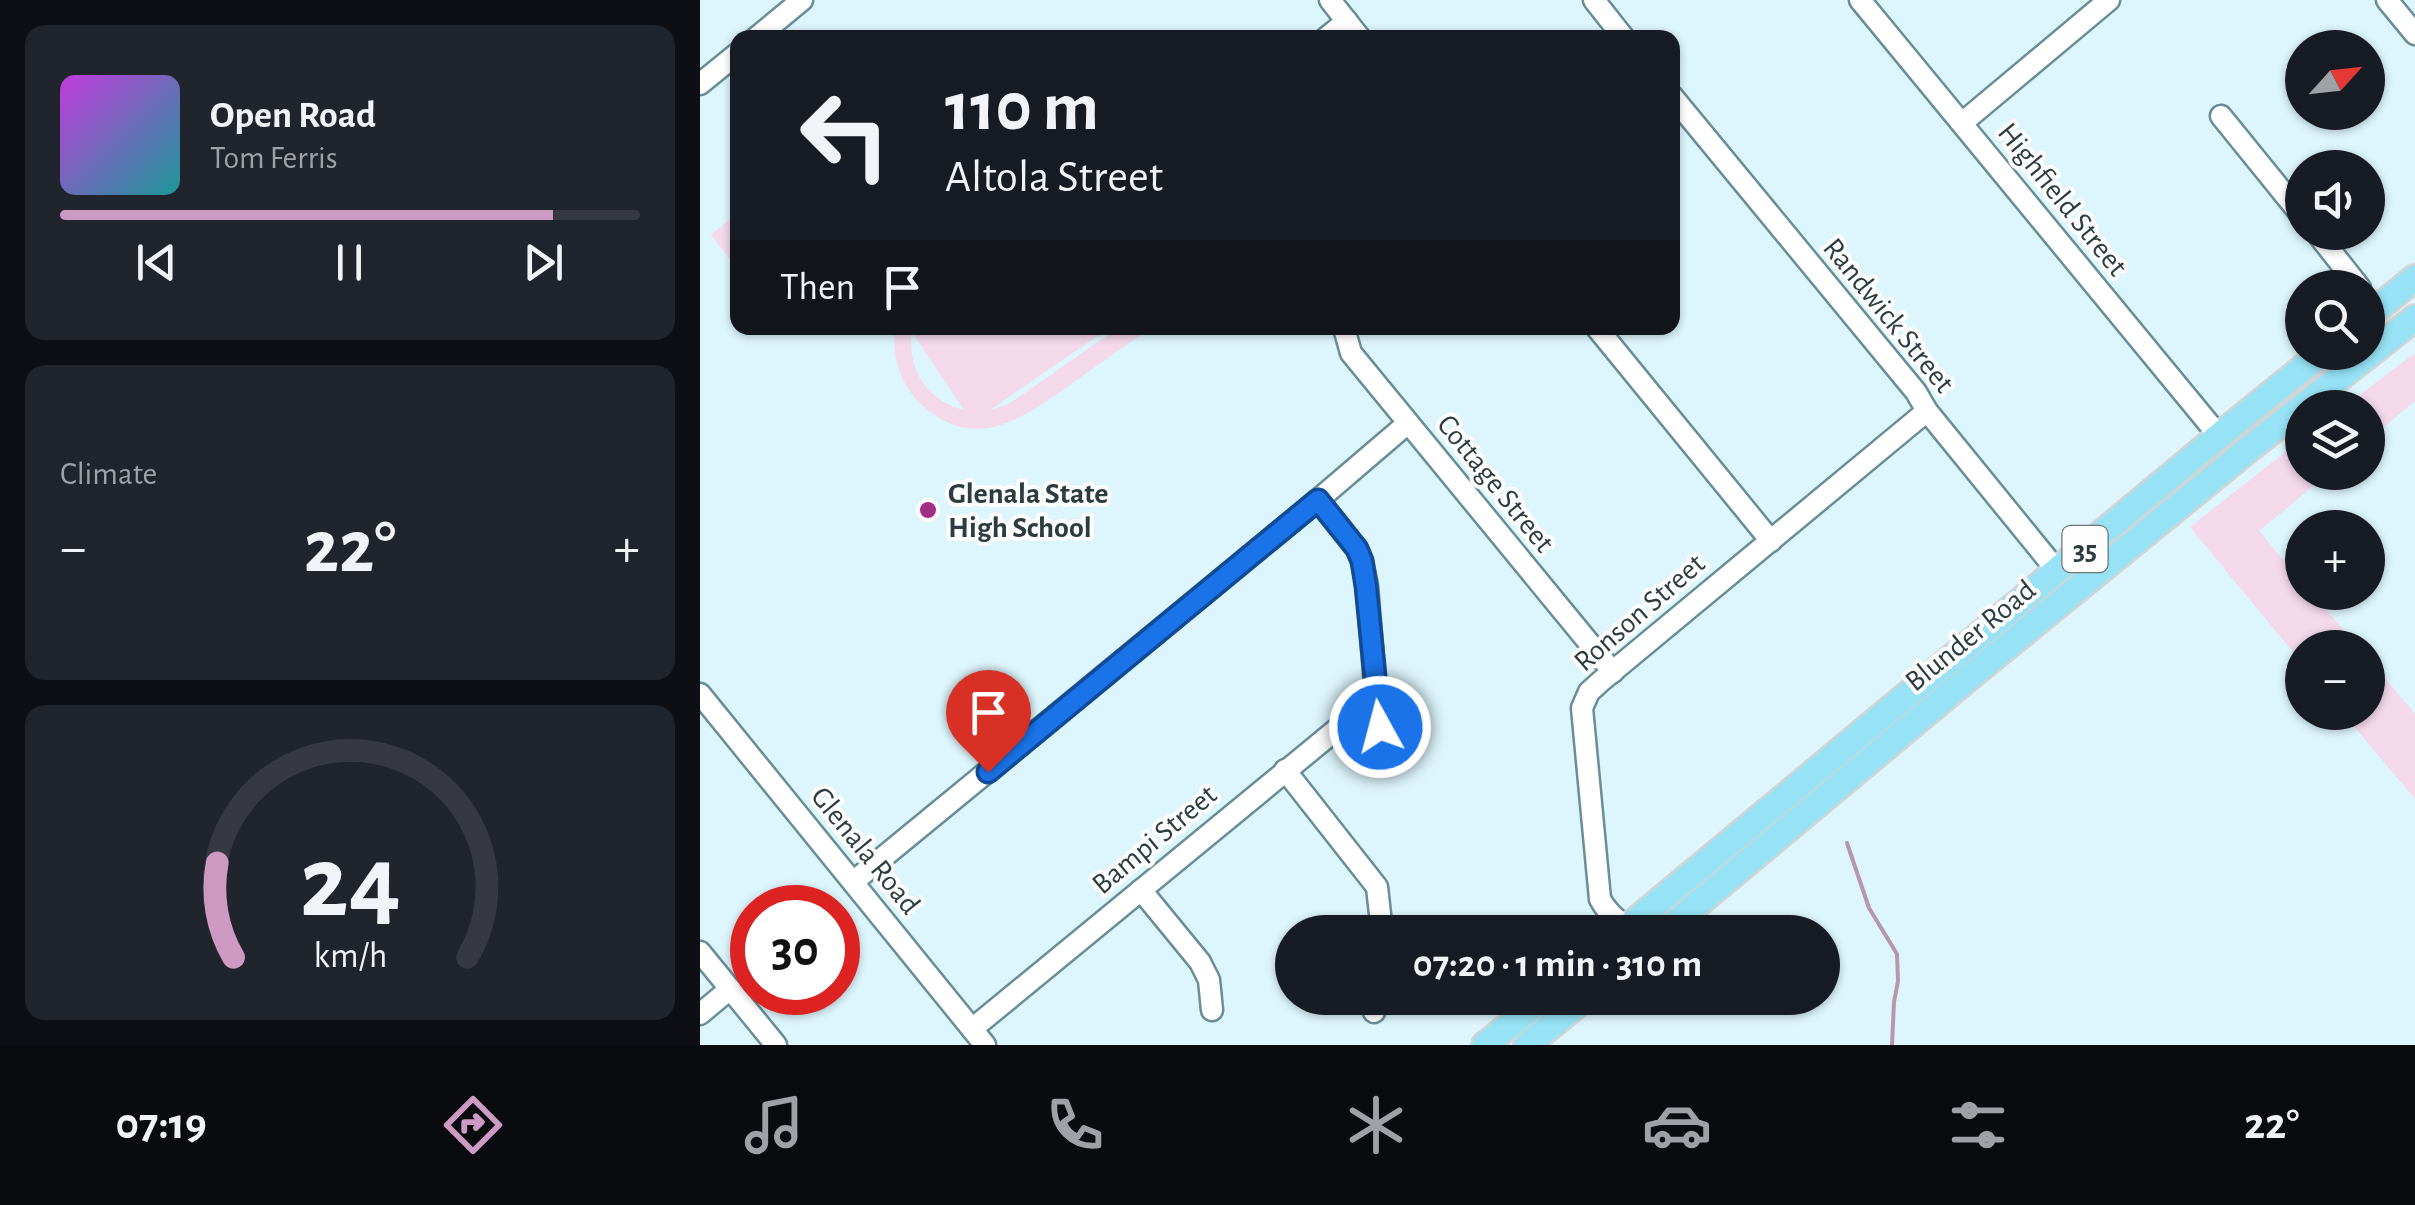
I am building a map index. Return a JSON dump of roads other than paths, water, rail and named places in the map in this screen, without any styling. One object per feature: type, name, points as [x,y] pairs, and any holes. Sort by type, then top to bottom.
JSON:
[{"type":"main road","points":[[2385,298],[2415,278]]},
{"type":"main road","name":"Blunder Road","points":[[1684,915],[2250,448],[2415,318]]},
{"type":"main road","name":"Blunder Road","points":[[1648,915],[2301,370]]},
{"type":"main road","points":[[1486,1045],[1522,1015]]},
{"type":"main road","points":[[1526,1045],[1564,1015]]},
{"type":"street","points":[[766,30],[802,0]]},
{"type":"street","points":[[1330,0],[1354,30]]},
{"type":"street","points":[[1594,0],[1618,30]]},
{"type":"street","name":"Highfield Street","points":[[1860,0],[2219,436]]},
{"type":"street","points":[[1962,123],[2109,0]]},
{"type":"street","points":[[2387,0],[2415,34]]},
{"type":"street","points":[[1335,30],[1347,20]]},
{"type":"street","points":[[700,84],[730,60]]},
{"type":"street","name":"Randwick Street","points":[[1680,106],[1916,392],[2058,572]]},
{"type":"street","points":[[2221,116],[2285,195]]},
{"type":"street","points":[[2330,250],[2346,270]]},
{"type":"street","name":"Cottage Street","points":[[1346,335],[1350,353],[1612,672]]},
{"type":"street","points":[[1603,335],[1770,540]]},
{"type":"street","name":"Ronson Street","points":[[1612,915],[1604,908],[1598,890],[1582,708],[1589,692],[1927,410]]},
{"type":"street","points":[[854,882],[1408,423]]},
{"type":"street","points":[[1318,500],[1362,561],[1384,757]]},
{"type":"street","name":"Glenala Road","points":[[700,694],[979,1037]]},
{"type":"street","name":"Bampi Street","points":[[979,1037],[1141,890],[1376,697]]},
{"type":"street","points":[[1286,770],[1377,887],[1380,915]]},
{"type":"street","points":[[1141,890],[1200,962],[1208,980],[1212,1010]]},
{"type":"street","points":[[700,952],[730,989],[700,1014]]},
{"type":"street","points":[[751,1015],[776,1045]]},
{"type":"waterway","points":[[1847,843],[1869,908],[1897,954],[1892,1045]]},
{"type":"place","name":"Glenala State High School","points":[[928,510]]}]
